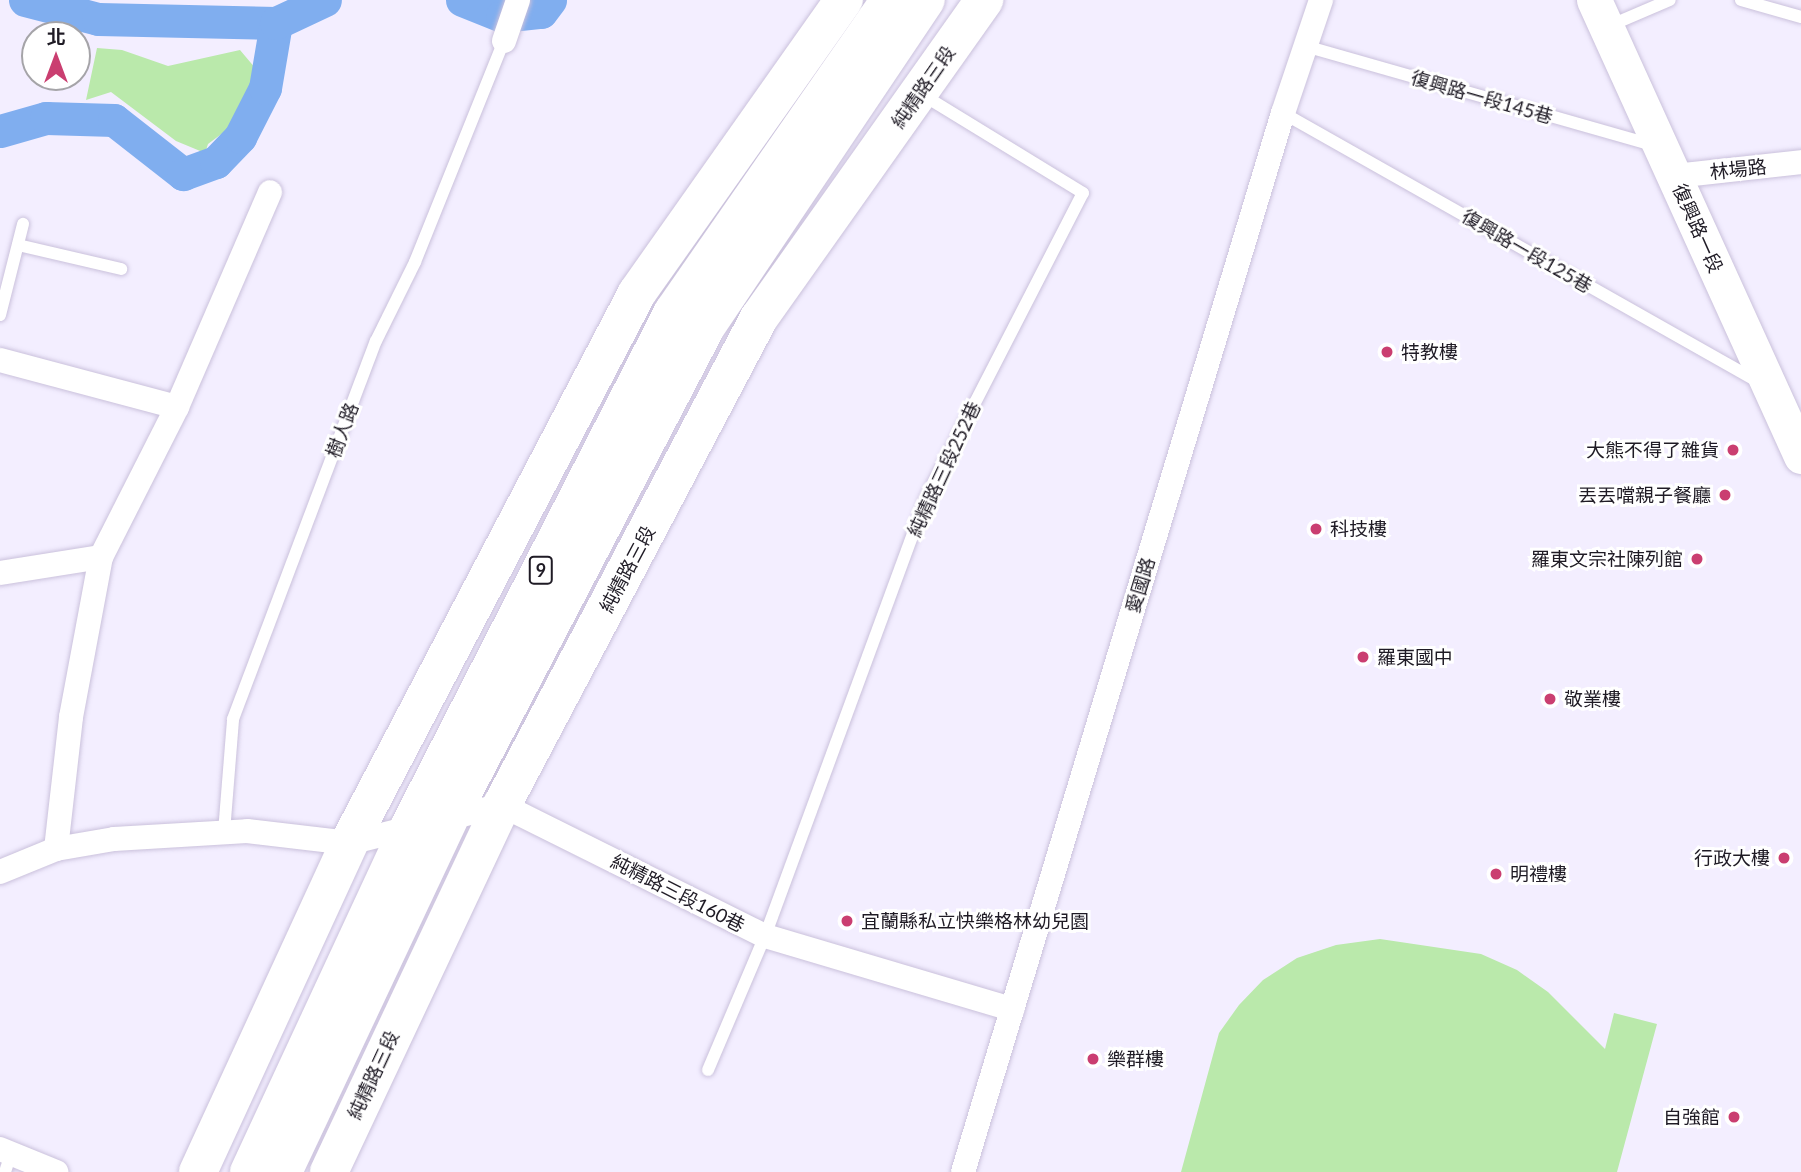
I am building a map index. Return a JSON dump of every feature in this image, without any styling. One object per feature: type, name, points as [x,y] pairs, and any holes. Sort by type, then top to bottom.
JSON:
[{"type":"main road","points":[[198,1172],[349,843],[637,293],[844,0]]},
{"type":"main road","name":"9","points":[[248,1172],[408,829],[674,312],[890,0]]},
{"type":"main road","name":"純精路三段","points":[[283,1172],[449,819],[706,327],[926,0]]},
{"type":"main road","name":"純精路三段","points":[[329,1172],[502,805],[759,318],[984,0]]},
{"type":"main road","name":"復興路一段","points":[[1600,14],[1801,456]]},
{"type":"street","points":[[504,41],[518,0]]},
{"type":"street","name":"愛國路","points":[[963,1172],[1283,113],[1321,0]]},
{"type":"street","name":"林場路","points":[[1667,162],[1801,162]]},
{"type":"street","points":[[56,849],[71,717],[101,556],[177,407],[270,192]]},
{"type":"street","points":[[0,360],[177,407]]},
{"type":"street","points":[[0,573],[101,556]]},
{"type":"street","points":[[0,872],[56,849],[114,839],[224,832],[349,843],[502,805]]},
{"type":"street","name":"純精路三段160巷","points":[[502,805],[765,936],[1012,1009]]},
{"type":"street","points":[[5,1158],[56,1172]]},
{"type":"lane","points":[[1600,14],[1670,0]]},
{"type":"lane","points":[[1741,0],[1801,17]]},
{"type":"lane","name":"樹人路","points":[[224,832],[233,719],[376,341],[415,262],[504,41]]},
{"type":"lane","name":"復興路一段145巷","points":[[1306,46],[1667,162]]},
{"type":"lane","name":"純精路三段252巷","points":[[765,936],[925,500],[1083,193],[920,93]]},
{"type":"lane","name":"復興路一段125巷","points":[[1283,113],[1772,390]]},
{"type":"lane","points":[[0,315],[23,224]]},
{"type":"lane","points":[[18,245],[121,269]]},
{"type":"lane","points":[[708,1070],[765,936]]},
{"type":"green space","points":[[97,48],[122,50],[168,66],[240,50],[256,69],[256,78],[236,123],[208,144],[205,153],[176,141],[111,92],[86,100],[88,91],[91,91]]},
{"type":"green space","points":[[1380,939],[1481,954],[1517,970],[1548,992],[1605,1049],[1614,1013],[1657,1024],[1617,1172],[1181,1172],[1219,1033],[1239,1005],[1263,980],[1297,958],[1336,945]]},
{"type":"waterway","points":[[25,0],[98,19],[276,23]]},
{"type":"waterway","points":[[0,131],[46,118],[114,120],[183,174],[216,162],[240,137],[265,88],[276,23],[325,0]]},
{"type":"waterway","points":[[462,0],[502,16],[541,12],[550,0]]},
{"type":"place","name":"特教樓","points":[[1387,352]]},
{"type":"place","name":"大熊不得了雜貨","points":[[1733,450]]},
{"type":"place","name":"丟丟噹親子餐廳","points":[[1725,495]]},
{"type":"place","name":"科技樓","points":[[1316,529]]},
{"type":"place","name":"羅東文宗社陳列館","points":[[1697,559]]},
{"type":"place","name":"羅東國中","points":[[1363,657]]},
{"type":"place","name":"敬業樓","points":[[1550,699]]},
{"type":"place","name":"行政大樓","points":[[1784,858]]},
{"type":"place","name":"明禮樓","points":[[1496,874]]},
{"type":"place","name":"宜蘭縣私立快樂格林幼兒園","points":[[847,921]]},
{"type":"place","name":"樂群樓","points":[[1093,1059]]},
{"type":"place","name":"自強館","points":[[1734,1117]]}]
